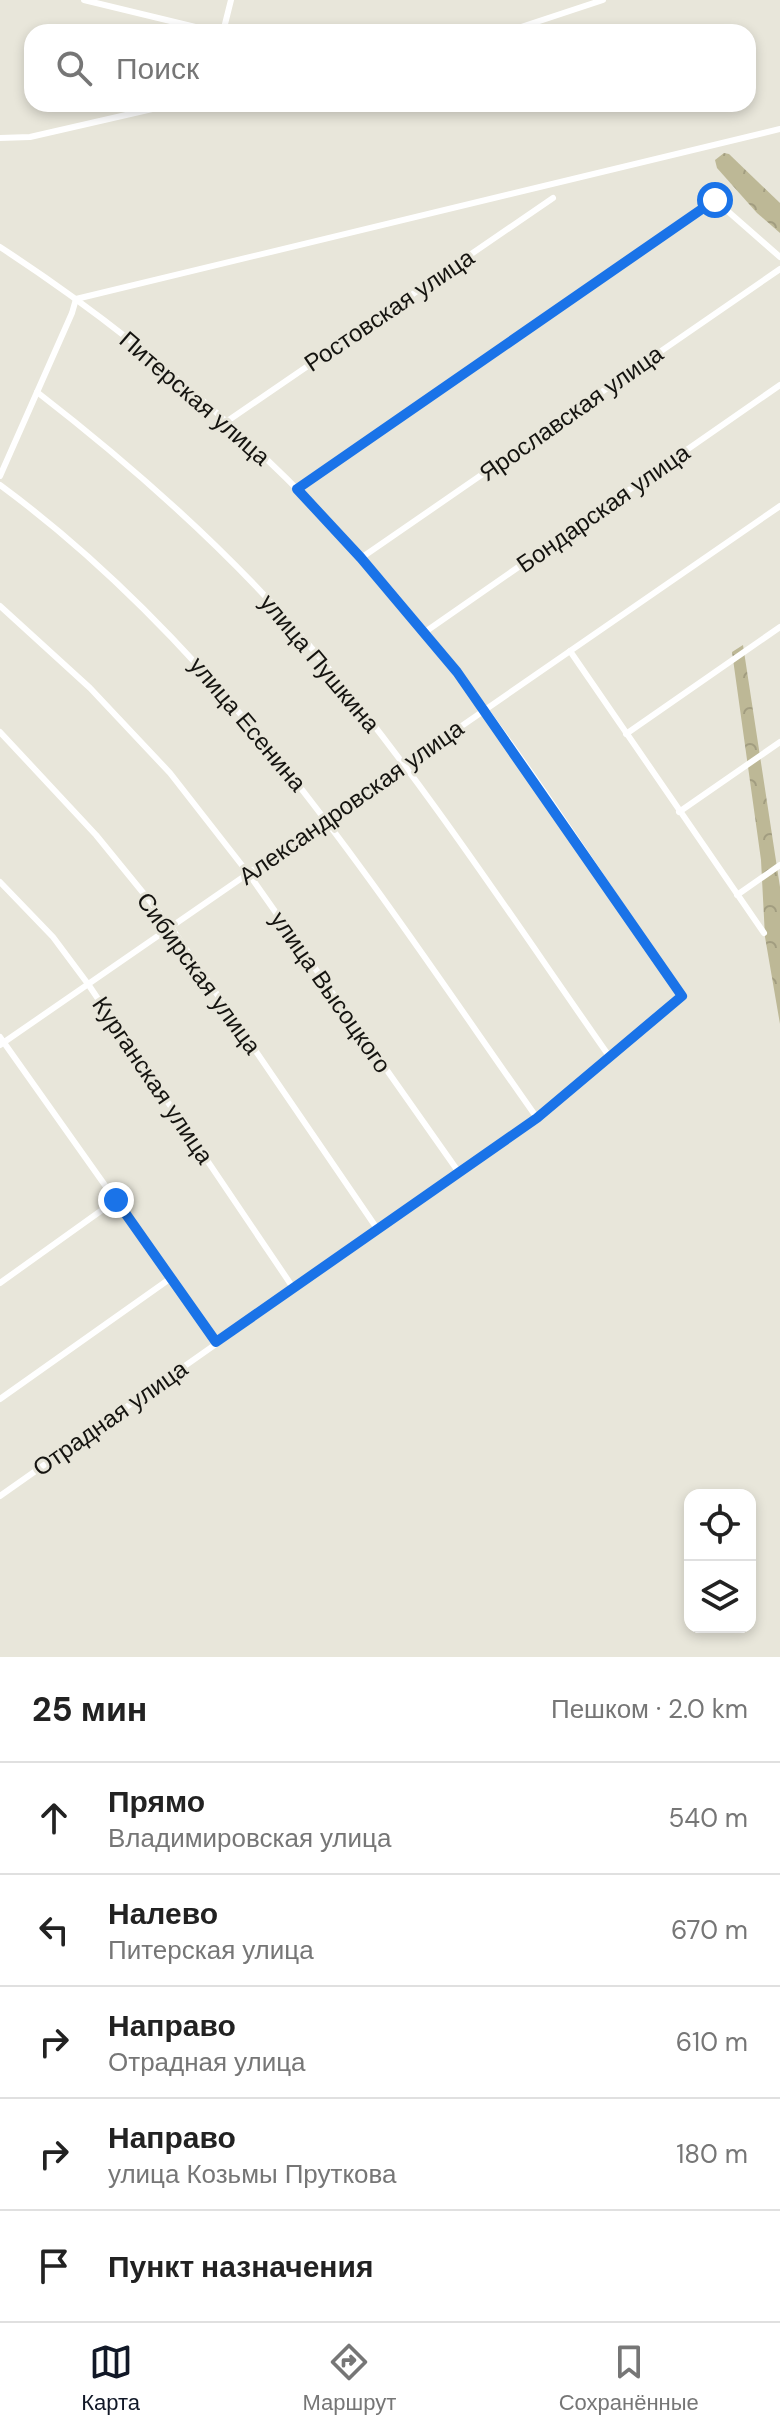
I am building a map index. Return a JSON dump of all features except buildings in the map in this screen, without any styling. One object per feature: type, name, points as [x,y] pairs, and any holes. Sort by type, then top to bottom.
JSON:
[{"type":"street","points":[[84,0],[183,24]]},
{"type":"street","points":[[225,24],[231,0]]},
{"type":"street","points":[[530,24],[603,0]]},
{"type":"street","points":[[0,138],[30,137],[139,112]]},
{"type":"street","points":[[0,476],[76,299],[780,129]]},
{"type":"street","name":"Ростовская улица","points":[[226,422],[553,198]]},
{"type":"street","points":[[297,489],[715,200],[780,257]]},
{"type":"street","name":"Питерская улица","points":[[0,247],[76,299],[190,389],[297,489],[361,558],[425,632],[485,709],[682,996]]},
{"type":"street","name":"Ярославская улица","points":[[361,558],[780,269]]},
{"type":"street","name":"Бондарская улица","points":[[425,632],[780,385]]},
{"type":"street","name":"улица Пушкина","points":[[37,392],[179,511],[319,657],[405,765],[609,1056]]},
{"type":"street","name":"улица Есенина","points":[[0,485],[76,547],[206,672],[252,725],[327,819],[537,1118]]},
{"type":"street","name":"Александровская улица","points":[[1,1042],[780,506]]},
{"type":"street","name":"улица Высоцкого","points":[[0,606],[90,688],[170,773],[248,873],[460,1174]]},
{"type":"street","points":[[626,734],[780,627]]},
{"type":"street","points":[[570,651],[764,933]]},
{"type":"street","name":"Сибирская улица","points":[[0,732],[96,835],[171,927],[378,1230]]},
{"type":"street","points":[[679,812],[780,742]]},
{"type":"street","points":[[737,895],[780,865]]},
{"type":"street","name":"Курганская улица","points":[[0,882],[53,937],[88,984],[294,1289]]},
{"type":"street","name":"Отрадная улица","points":[[0,1496],[537,1118],[682,996]]},
{"type":"street","points":[[1,1042],[216,1342]]},
{"type":"street","points":[[0,1283],[116,1200]]},
{"type":"street","points":[[0,1399],[171,1278]]},
{"type":"green space","points":[[724,153],[729,154],[780,203],[780,233],[757,213],[717,168],[715,160]]},
{"type":"green space","points":[[743,645],[780,887],[780,1024],[765,937],[761,860],[732,652]]},
{"type":"route","points":[[116,1200],[216,1342],[537,1118],[682,996],[457,672],[361,558],[297,489],[715,200]]}]
